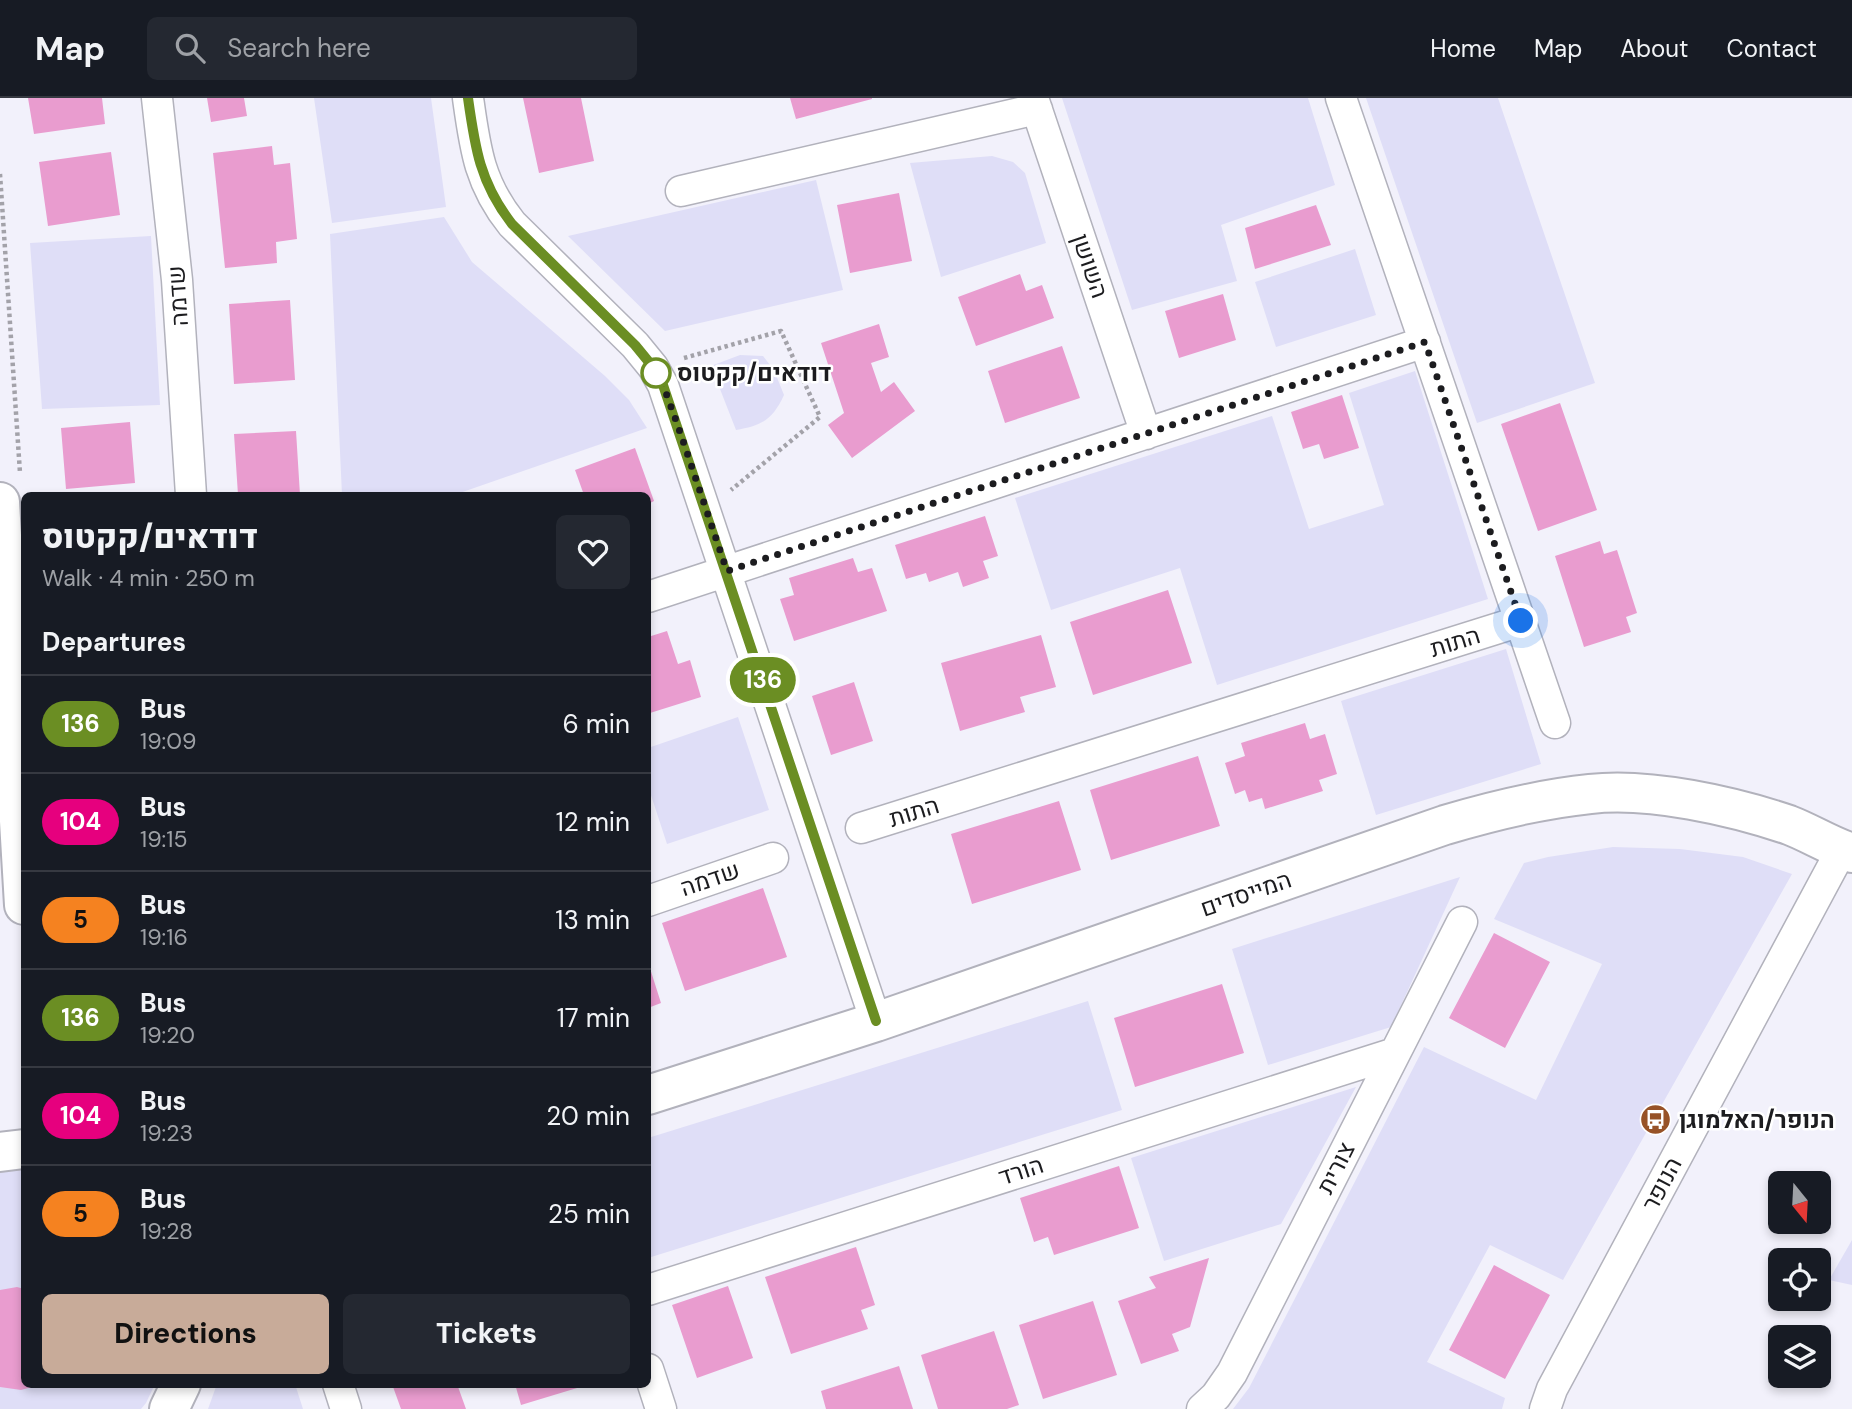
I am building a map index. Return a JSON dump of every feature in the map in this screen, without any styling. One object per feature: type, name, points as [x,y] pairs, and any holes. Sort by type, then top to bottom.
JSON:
[{"type":"street","name":"שדמה","points":[[157,98],[177,280],[191,492]]},
{"type":"street","points":[[468,98],[480,168],[496,205],[635,345],[653,367],[663,385],[876,1021]]},
{"type":"street","points":[[1341,98],[1555,723]]},
{"type":"street","points":[[681,191],[1035,104]]},
{"type":"street","name":"השושן","points":[[1035,104],[1146,434]]},
{"type":"street","points":[[651,596],[1425,342]]},
{"type":"street","points":[[10,488],[21,816]]},
{"type":"street","name":"התות","points":[[861,828],[1521,621]]},
{"type":"street","name":"המייסדים","points":[[651,1094],[876,1021],[1445,825],[1497,810],[1591,793],[1663,795],[1789,825],[1847,851]]},
{"type":"street","name":"הנופר","points":[[1545,1409],[1558,1377],[1847,851]]},
{"type":"street","name":"שדמה","points":[[651,900],[773,858]]},
{"type":"street","name":"צורית","points":[[1202,1409],[1216,1396],[1232,1373],[1462,922]]},
{"type":"street","name":"הורד","points":[[651,1289],[1395,1053]]},
{"type":"street","points":[[0,1152],[21,1149]]},
{"type":"street","points":[[651,1378],[661,1409]]},
{"type":"street","points":[[169,1409],[179,1388]]},
{"type":"street","points":[[339,1388],[346,1409]]},
{"type":"path","points":[[0,174],[10,488]]},
{"type":"path","points":[[653,367],[781,331],[820,416],[706,511]]},
{"type":"shaded area","points":[[314,98],[431,98],[446,207],[332,223]]},
{"type":"shaded area","points":[[1062,98],[1308,98],[1335,185],[1221,225],[1237,281],[1132,310]]},
{"type":"shaded area","points":[[1366,98],[1498,98],[1595,383],[1477,423]]},
{"type":"shaded area","points":[[992,156],[1013,162],[1025,173],[1046,243],[941,277],[910,163]]},
{"type":"shaded area","points":[[816,180],[843,290],[665,331],[568,236]]},
{"type":"shaded area","points":[[444,217],[472,262],[605,376],[629,400],[647,428],[463,492],[342,492],[330,234]]},
{"type":"shaded area","points":[[151,236],[160,405],[42,409],[30,243]]},
{"type":"shaded area","points":[[1355,249],[1376,315],[1276,347],[1255,282]]},
{"type":"shaded area","points":[[740,355],[763,356],[774,370],[784,395],[776,410],[766,420],[736,430],[711,366]]},
{"type":"shaded area","points":[[1415,371],[1488,599],[1217,685],[1180,568],[1051,610],[1015,498],[1272,416],[1309,529],[1384,505],[1349,393]]},
{"type":"shaded area","points":[[1506,649],[1541,764],[1376,815],[1341,701]]},
{"type":"shaded area","points":[[738,717],[769,810],[667,844],[651,795],[651,747]]},
{"type":"shaded area","points":[[1613,847],[1680,849],[1743,857],[1792,874],[1563,1280],[1490,1245],[1427,1362],[1505,1398],[1502,1409],[1233,1409],[1249,1388],[1424,1047],[1536,1100],[1602,964],[1494,919],[1524,863]]},
{"type":"shaded area","points":[[1460,877],[1391,1027],[1268,1065],[1232,949]]},
{"type":"shaded area","points":[[1088,1001],[1122,1110],[651,1257],[651,1137]]},
{"type":"shaded area","points":[[1356,1087],[1281,1224],[1164,1261],[1131,1158]]},
{"type":"shaded area","points":[[21,1169],[21,1388],[153,1388],[141,1409],[0,1409],[0,1170]]},
{"type":"shaded area","points":[[1852,1240],[1852,1285],[1831,1280]]},
{"type":"shaded area","points":[[216,1388],[296,1388],[303,1409],[208,1409]]},
{"type":"building","points":[[28,98],[102,98],[105,124],[34,134]]},
{"type":"building","points":[[207,98],[244,98],[247,116],[211,122]]},
{"type":"building","points":[[523,98],[581,98],[594,161],[539,173]]},
{"type":"building","points":[[790,98],[872,98],[872,99],[796,119]]},
{"type":"building","points":[[272,146],[274,165],[290,163],[297,239],[276,242],[277,263],[225,268],[213,153]]},
{"type":"building","points":[[111,152],[120,215],[48,226],[39,162]]},
{"type":"building","points":[[899,193],[912,261],[850,273],[837,205]]},
{"type":"building","points":[[1316,205],[1331,245],[1255,269],[1245,228]]},
{"type":"building","points":[[1020,274],[1026,291],[1042,285],[1054,318],[976,346],[958,297]]},
{"type":"building","points":[[1223,294],[1236,340],[1179,358],[1165,311]]},
{"type":"building","points":[[290,300],[295,380],[234,384],[229,304]]},
{"type":"building","points":[[879,324],[889,357],[871,363],[881,392],[894,382],[915,411],[852,458],[828,425],[844,413],[821,343]]},
{"type":"building","points":[[1062,346],[1080,398],[1005,423],[988,371]]},
{"type":"building","points":[[1342,395],[1359,448],[1324,459],[1319,444],[1303,449],[1291,412]]},
{"type":"building","points":[[1560,403],[1597,510],[1538,531],[1501,424]]},
{"type":"building","points":[[130,422],[135,483],[66,489],[61,428]]},
{"type":"building","points":[[296,431],[300,492],[238,492],[234,434]]},
{"type":"building","points":[[635,448],[651,492],[583,492],[575,470]]},
{"type":"building","points":[[985,516],[998,556],[983,561],[989,578],[963,587],[958,572],[929,582],[926,573],[906,579],[895,545]]},
{"type":"building","points":[[1600,541],[1604,554],[1617,550],[1637,613],[1626,617],[1631,632],[1584,647],[1555,556]]},
{"type":"building","points":[[853,558],[858,572],[872,568],[887,611],[794,641],[780,599],[794,595],[789,578]]},
{"type":"building","points":[[1168,590],[1192,663],[1093,695],[1070,622]]},
{"type":"building","points":[[667,631],[678,664],[690,660],[701,697],[651,713],[651,636]]},
{"type":"building","points":[[1041,635],[1056,687],[1020,697],[1025,712],[960,731],[941,663]]},
{"type":"building","points":[[854,682],[873,741],[831,755],[812,696]]},
{"type":"building","points":[[1305,723],[1310,739],[1325,734],[1337,774],[1319,780],[1323,791],[1265,809],[1262,798],[1249,802],[1245,790],[1235,794],[1225,763],[1245,756],[1241,743]]},
{"type":"building","points":[[1198,756],[1220,826],[1111,860],[1090,790]]},
{"type":"building","points":[[1059,801],[1081,870],[972,904],[951,834]]},
{"type":"building","points":[[763,888],[787,957],[685,991],[662,923]]},
{"type":"building","points":[[1494,933],[1550,962],[1505,1048],[1449,1018]]},
{"type":"building","points":[[651,971],[661,1003],[651,1007]]},
{"type":"building","points":[[1222,984],[1244,1053],[1135,1087],[1114,1018]]},
{"type":"building","points":[[1119,1166],[1139,1228],[1054,1255],[1048,1237],[1034,1242],[1020,1198]]},
{"type":"building","points":[[856,1247],[875,1305],[861,1310],[868,1329],[791,1354],[765,1277]]},
{"type":"building","points":[[1209,1258],[1190,1327],[1172,1334],[1179,1351],[1141,1364],[1118,1301],[1156,1288],[1149,1277]]},
{"type":"building","points":[[1494,1265],[1550,1295],[1505,1379],[1449,1350]]},
{"type":"building","points":[[728,1286],[753,1358],[697,1378],[672,1305]]},
{"type":"building","points":[[21,1288],[21,1388],[28,1388],[21,1390],[0,1387],[0,1290]]},
{"type":"building","points":[[1093,1301],[1117,1375],[1043,1399],[1019,1325]]},
{"type":"building","points":[[994,1331],[1019,1405],[1007,1409],[938,1409],[921,1355]]},
{"type":"building","points":[[899,1366],[913,1409],[826,1409],[821,1391]]},
{"type":"building","points":[[393,1388],[458,1388],[466,1409],[401,1409]]},
{"type":"building","points":[[516,1388],[577,1388],[521,1405]]},
{"type":"bus line","name":"136","points":[[468,98],[480,168],[496,205],[635,345],[653,367],[663,385],[876,1021]]},
{"type":"place","name":"דודאים/קקטוס","points":[[656,373]]},
{"type":"place","name":"הנופר/האלמוגן","points":[[1656,1120]]},
{"type":"route","points":[[656,373],[653,367],[663,385],[677,423],[727,571],[1425,342],[1521,621]]}]
